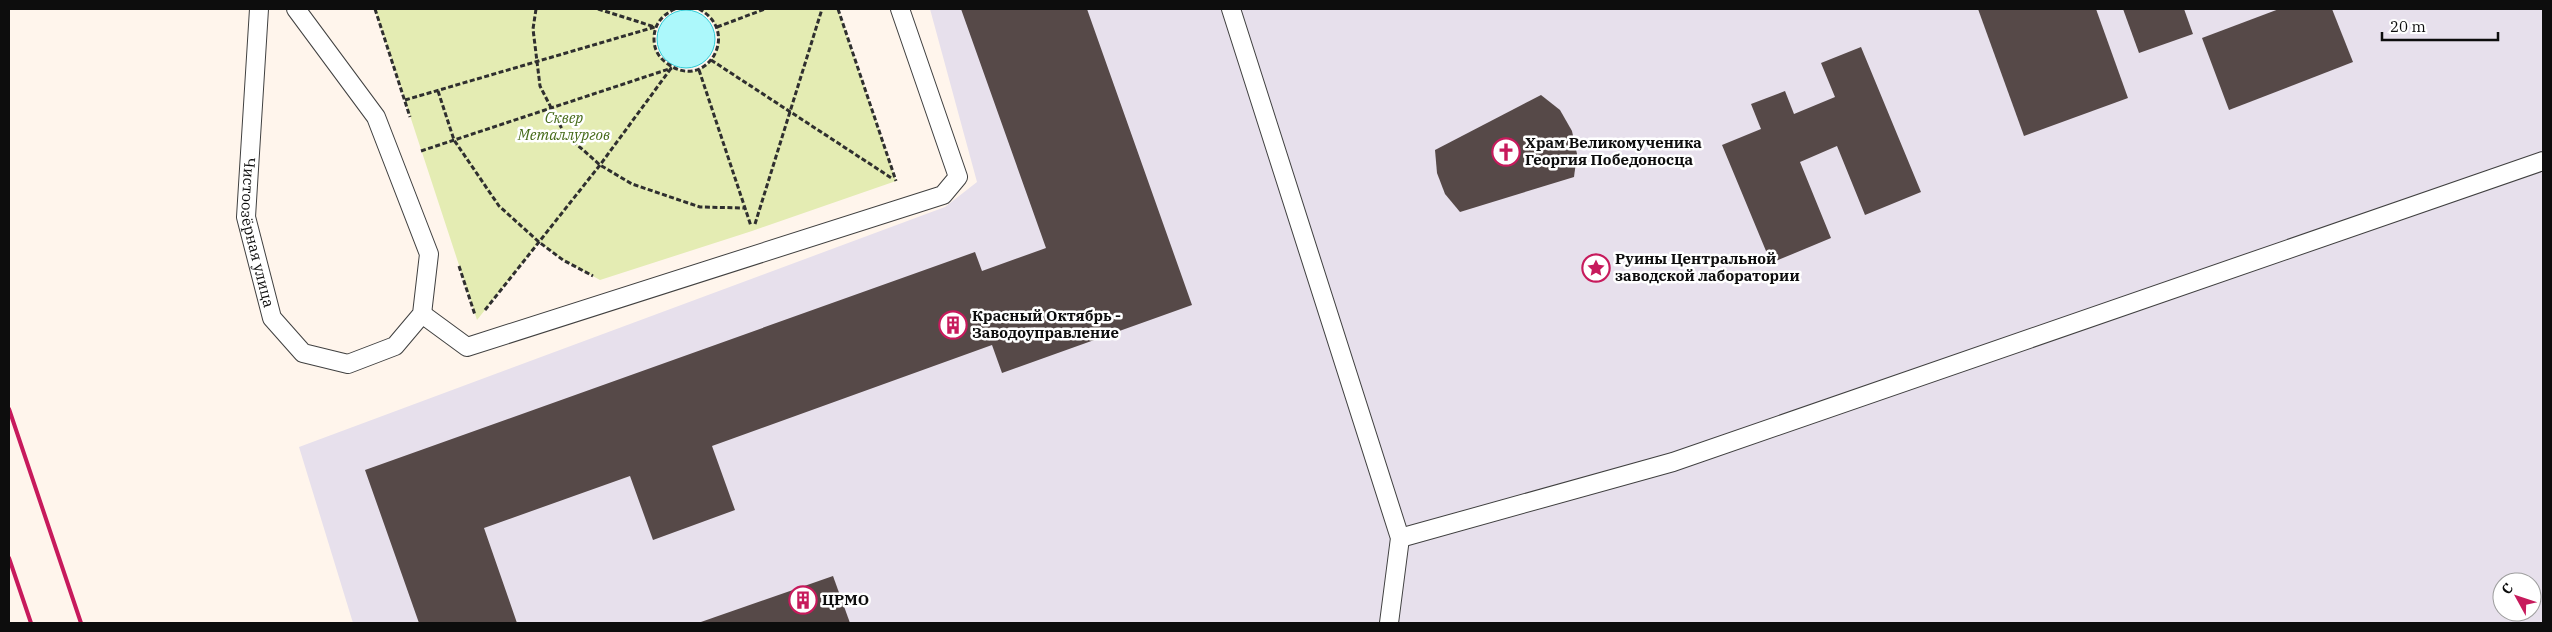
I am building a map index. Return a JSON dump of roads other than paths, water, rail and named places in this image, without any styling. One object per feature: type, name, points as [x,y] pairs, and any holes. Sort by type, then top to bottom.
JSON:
[{"type":"lane","name":"Чистоозёрная улица","points":[[260,9],[246,217],[272,318],[303,353],[348,364],[395,346],[422,314]]},
{"type":"lane","points":[[296,9],[376,117],[429,254],[422,314],[467,347],[943,195],[958,177],[900,9]]},
{"type":"lane","points":[[1231,9],[1400,538],[1389,623]]},
{"type":"lane","points":[[1400,538],[1673,462],[2543,161]]},
{"type":"water","points":[[686,10],[697,12],[710,23],[715,39],[713,50],[702,63],[686,68],[675,66],[662,55],[657,39],[659,28],[670,15]]},
{"type":"railway","points":[[9,409],[81,623]]},
{"type":"railway","points":[[9,558],[31,623]]},
{"type":"place","name":"Храм Великомученика Георгия Победоносца","points":[[1506,152]]},
{"type":"place","name":"Руины Центральной заводской лаборатории","points":[[1596,268]]},
{"type":"place","name":"Красный Октябрь - Заводоуправление","points":[[953,325]]},
{"type":"place","name":"ЦРМО","points":[[803,600]]},
{"type":"park label","name":"Сквер Металлургов","points":[[564,126]]}]
